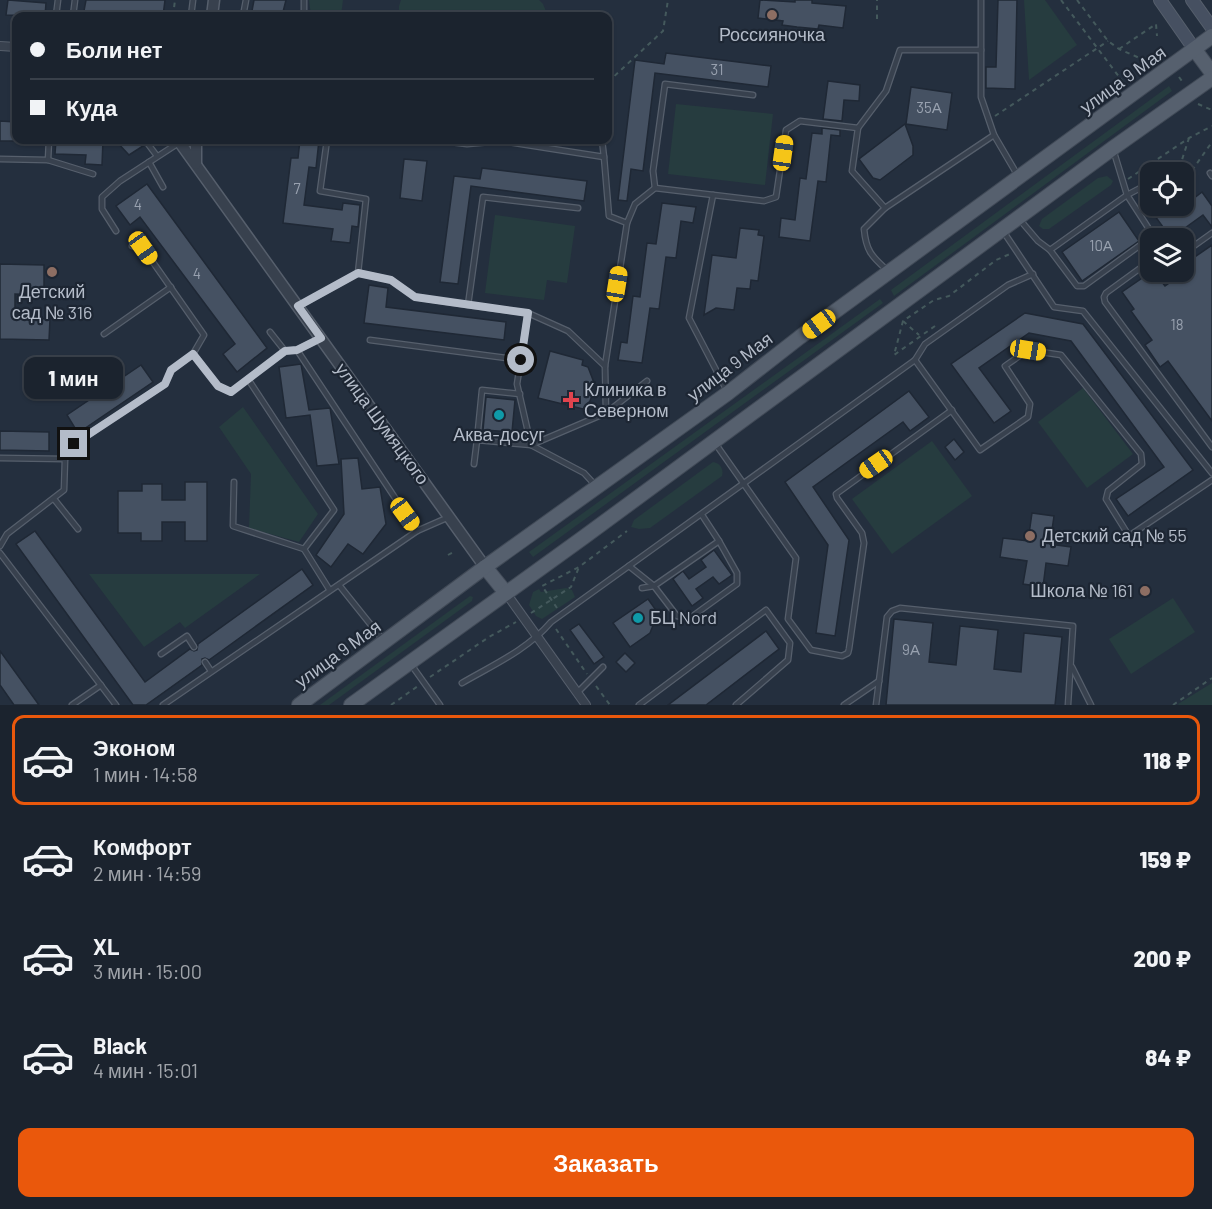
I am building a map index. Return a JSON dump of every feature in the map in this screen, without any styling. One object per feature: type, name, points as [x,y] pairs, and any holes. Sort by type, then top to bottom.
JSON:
[{"type":"main road","points":[[1160,0],[1212,73]]},
{"type":"main road","points":[[1192,0],[1212,28]]},
{"type":"main road","name":"улица 9 Мая","points":[[299,705],[596,486],[728,393],[1212,36]]},
{"type":"main road","points":[[351,705],[1212,78]]},
{"type":"main road","points":[[485,567],[506,593]]},
{"type":"street","name":"улица Шумяцкого","points":[[181,144],[485,567]]},
{"type":"street","points":[[196,144],[196,164]]},
{"type":"street","points":[[506,593],[586,705]]},
{"type":"lane","points":[[981,0],[981,97],[994,135],[1019,178]]},
{"type":"lane","points":[[885,208],[852,171],[858,128],[886,91],[900,50],[981,50]]},
{"type":"lane","points":[[655,188],[653,171],[665,84],[753,95]]},
{"type":"lane","points":[[606,413],[604,366],[627,223],[635,204],[655,188],[765,201],[776,197],[786,130],[800,121],[858,128]]},
{"type":"lane","points":[[890,272],[865,246],[864,229],[885,208],[994,135]]},
{"type":"lane","points":[[48,160],[49,144]]},
{"type":"lane","points":[[148,144],[157,156]]},
{"type":"lane","points":[[116,231],[102,208],[102,197],[120,181],[175,144]]},
{"type":"lane","points":[[326,144],[320,191],[366,199],[358,273]]},
{"type":"lane","points":[[521,144],[604,157]]},
{"type":"lane","points":[[602,144],[609,216],[627,223]]},
{"type":"lane","points":[[1018,218],[1038,241],[1050,250],[1077,286],[1084,286],[1150,238],[1149,230],[1127,195],[1113,148]]},
{"type":"lane","points":[[0,159],[48,160],[93,174]]},
{"type":"lane","points":[[149,162],[163,187]]},
{"type":"lane","points":[[1050,250],[1140,188]]},
{"type":"lane","points":[[713,195],[689,318],[728,393]]},
{"type":"lane","points":[[468,305],[483,197],[578,208]]},
{"type":"lane","points":[[1002,229],[1054,307],[1083,311],[1212,473]]},
{"type":"lane","points":[[1194,246],[1212,234]]},
{"type":"lane","points":[[0,546],[8,534],[64,490],[65,459],[74,444],[165,384],[171,370],[193,354],[204,334],[143,248],[132,246]]},
{"type":"lane","points":[[1140,268],[1106,293],[1105,302],[1212,447]]},
{"type":"lane","points":[[298,306],[358,273],[391,280],[415,297],[528,313],[568,331],[604,366]]},
{"type":"lane","points":[[462,683],[538,638],[550,622],[915,360],[925,344],[1008,285],[1033,274]]},
{"type":"lane","points":[[104,334],[171,287]]},
{"type":"lane","points":[[528,313],[518,384],[531,445]]},
{"type":"lane","points":[[270,332],[285,351]]},
{"type":"lane","points":[[193,354],[218,386],[231,392],[285,351],[297,350],[321,338]]},
{"type":"lane","points":[[370,340],[521,360]]},
{"type":"lane","points":[[297,350],[417,531]]},
{"type":"lane","points":[[915,360],[980,450],[1029,417],[1030,405],[1005,366],[1028,350],[1061,355],[1141,454],[1143,464],[1108,491],[1106,499],[1129,536],[1212,480]]},
{"type":"lane","points":[[248,379],[334,510],[304,549]]},
{"type":"lane","points":[[531,445],[606,413],[647,381]]},
{"type":"lane","points":[[474,464],[482,390],[520,394]]},
{"type":"lane","points":[[714,440],[796,558],[788,619],[811,650],[845,655],[849,649],[864,543],[862,533],[836,494],[952,410]]},
{"type":"lane","points":[[477,440],[531,445],[584,473],[596,486]]},
{"type":"lane","points":[[0,458],[65,459]]},
{"type":"lane","points":[[234,482],[233,526],[304,549],[330,589]]},
{"type":"lane","points":[[54,499],[78,529]]},
{"type":"lane","points":[[629,566],[654,586],[677,616],[690,618],[737,584],[737,573],[702,515]]},
{"type":"lane","points":[[163,705],[417,531],[449,517]]},
{"type":"lane","points":[[642,588],[654,586],[719,541]]},
{"type":"lane","points":[[0,553],[116,705]]},
{"type":"lane","points":[[339,585],[385,642]]},
{"type":"lane","points":[[876,705],[887,617],[892,611],[900,608],[1073,626],[1068,705]]},
{"type":"lane","points":[[639,705],[766,610],[790,643],[788,660],[736,705]]},
{"type":"lane","points":[[161,654],[187,636],[194,647]]},
{"type":"lane","points":[[205,662],[211,671]]},
{"type":"lane","points":[[410,662],[440,705]]},
{"type":"lane","points":[[1071,666],[1091,705]]},
{"type":"lane","points":[[577,693],[603,668]]},
{"type":"lane","points":[[844,705],[879,681]]},
{"type":"lane","points":[[72,705],[101,685]]},
{"type":"path","points":[[612,78],[663,31],[668,0]]},
{"type":"path","points":[[877,0],[877,19]]},
{"type":"path","points":[[1061,0],[1123,82]]},
{"type":"path","points":[[1077,0],[1108,41],[1119,49],[1151,63]]},
{"type":"path","points":[[1081,6],[1083,0]]},
{"type":"path","points":[[1119,49],[1161,20]]},
{"type":"path","points":[[1156,24],[1157,36]]},
{"type":"path","points":[[989,120],[1108,41]]},
{"type":"path","points":[[1179,77],[1184,84]]},
{"type":"path","points":[[1198,104],[1212,110]]},
{"type":"path","points":[[1124,182],[1189,138],[1212,126]]},
{"type":"path","points":[[1181,162],[1189,138]]},
{"type":"path","points":[[1194,168],[1212,142]]},
{"type":"path","points":[[895,359],[894,355],[903,321],[934,300],[949,296],[996,260],[1018,250]]},
{"type":"path","points":[[903,321],[920,335],[925,344]]},
{"type":"path","points":[[894,355],[935,326]]},
{"type":"path","points":[[562,615],[542,586],[579,567],[627,531]]},
{"type":"path","points":[[448,555],[455,551]]},
{"type":"path","points":[[530,613],[571,587],[579,567]]},
{"type":"path","points":[[391,705],[516,622]]},
{"type":"path","points":[[550,622],[610,705]]},
{"type":"path","points":[[1173,705],[1212,678]]},
{"type":"green space","points":[[309,0],[343,0],[342,12],[310,12]]},
{"type":"green space","points":[[401,0],[539,0],[546,12],[399,12]]},
{"type":"green space","points":[[1024,0],[1045,0],[1077,45],[1029,80]]},
{"type":"green space","points":[[1169,86],[1172,91],[894,296],[891,290]]},
{"type":"green space","points":[[676,104],[773,114],[765,185],[668,174]]},
{"type":"green space","points":[[1107,176],[1113,181],[1111,185],[1049,229],[1039,226],[1042,219],[1098,178]]},
{"type":"green space","points":[[495,215],[575,226],[567,283],[547,280],[544,300],[485,293]]},
{"type":"green space","points":[[880,299],[883,303],[533,557],[529,552]]},
{"type":"green space","points":[[1083,388],[1133,454],[1087,488],[1038,422]]},
{"type":"green space","points":[[243,407],[318,514],[299,542],[249,528],[251,474],[219,427]]},
{"type":"green space","points":[[932,441],[972,496],[892,554],[852,499]]},
{"type":"green space","points":[[713,462],[721,467],[722,476],[650,528],[631,527],[634,520]]},
{"type":"green space","points":[[89,574],[260,574],[185,628],[180,622],[144,647]]},
{"type":"green space","points":[[566,588],[572,590],[575,597],[542,619],[536,616],[529,605],[533,592],[539,589],[541,592]]},
{"type":"green space","points":[[470,596],[473,597],[472,601],[329,705],[320,705]]},
{"type":"green space","points":[[1173,598],[1195,632],[1131,674],[1109,639]]},
{"type":"green space","points":[[1212,683],[1212,705],[1178,704]]},
{"type":"building","points":[[8,0],[46,3],[45,12],[12,12],[12,15],[6,15]]},
{"type":"building","points":[[86,0],[165,0],[164,12],[84,12]]},
{"type":"building","points":[[254,0],[286,0],[283,12],[252,12]]},
{"type":"building","points":[[760,0],[795,2],[795,0],[812,0],[812,3],[846,6],[843,28],[819,25],[818,29],[797,27],[782,25],[783,21],[758,18]]},
{"type":"building","points":[[998,0],[1017,0],[1015,89],[986,88],[986,67],[996,67]]},
{"type":"building","points":[[666,53],[771,66],[768,87],[655,73],[643,171],[631,169],[627,201],[618,200],[635,60],[664,64]]},
{"type":"building","points":[[828,81],[860,85],[859,101],[844,100],[842,121],[823,119]]},
{"type":"building","points":[[911,87],[952,93],[947,130],[906,124]]},
{"type":"building","points":[[0,121],[12,122],[12,141],[0,141]]},
{"type":"building","points":[[905,124],[913,146],[913,155],[880,180],[873,178],[859,159]]},
{"type":"building","points":[[822,128],[840,130],[840,136],[831,135],[826,182],[818,181],[810,241],[779,237],[781,218],[795,220],[800,178],[806,179],[812,133],[822,134]]},
{"type":"building","points":[[56,144],[103,144],[102,165],[85,164],[86,155],[55,154]]},
{"type":"building","points":[[119,144],[141,144],[143,146],[129,155]]},
{"type":"building","points":[[300,144],[319,144],[316,168],[309,167],[304,205],[342,210],[343,203],[360,205],[358,227],[352,226],[350,243],[331,241],[333,229],[283,223],[291,158],[298,158]]},
{"type":"building","points":[[404,159],[427,161],[422,201],[400,198]]},
{"type":"building","points":[[482,168],[587,181],[584,201],[471,186],[458,284],[440,282],[454,176],[480,179]]},
{"type":"building","points":[[147,184],[267,348],[237,372],[223,354],[235,344],[140,217],[130,225],[116,206]]},
{"type":"building","points":[[1202,192],[1212,206],[1212,227],[1203,215],[1185,228],[1164,228],[1155,216],[1194,216],[1194,198]]},
{"type":"building","points":[[662,203],[696,207],[693,223],[681,221],[676,258],[666,257],[659,309],[650,308],[642,363],[618,360],[621,342],[627,343],[633,296],[640,297],[647,243],[656,244]]},
{"type":"building","points":[[1119,212],[1139,241],[1082,281],[1062,252]]},
{"type":"building","points":[[740,228],[759,230],[758,235],[764,236],[758,281],[751,280],[750,289],[737,288],[734,310],[716,308],[704,315],[712,255],[736,258]]},
{"type":"building","points":[[1212,245],[1212,421],[1168,361],[1160,367],[1145,345],[1152,340],[1131,311],[1134,309],[1122,292],[1140,280],[1140,282],[1162,282],[1165,286],[1171,282],[1194,282],[1194,258]]},
{"type":"building","points":[[0,264],[44,265],[44,295],[15,294],[15,318],[50,319],[49,340],[0,339]]},
{"type":"building","points":[[369,285],[388,288],[386,307],[506,322],[504,340],[364,323]]},
{"type":"building","points":[[1025,313],[1083,324],[1193,470],[1128,516],[1116,499],[1164,467],[1071,341],[1029,333],[979,368],[1011,411],[994,423],[951,364]]},
{"type":"building","points":[[550,351],[583,360],[582,365],[588,367],[594,390],[590,401],[583,409],[538,398]]},
{"type":"building","points":[[301,364],[309,410],[330,408],[339,464],[317,466],[310,415],[286,418],[279,367]]},
{"type":"building","points":[[141,365],[153,382],[78,433],[67,415]]},
{"type":"building","points":[[909,391],[929,417],[910,431],[903,422],[813,487],[849,540],[835,636],[816,633],[828,545],[785,482]]},
{"type":"building","name":"Аква-досуг","points":[[486,397],[515,400],[512,432],[483,430]]},
{"type":"building","points":[[0,431],[49,432],[49,451],[0,450]]},
{"type":"building","points":[[954,439],[964,452],[955,460],[945,447]]},
{"type":"building","points":[[358,458],[362,489],[380,487],[386,524],[363,554],[348,544],[331,567],[316,555],[344,514],[341,459]]},
{"type":"building","points":[[185,482],[207,482],[207,541],[185,541],[185,522],[162,522],[162,541],[141,541],[141,533],[118,533],[118,491],[142,491],[142,484],[162,484],[162,500],[185,500]]},
{"type":"building","points":[[1032,513],[1054,516],[1050,544],[1071,547],[1068,566],[1046,563],[1043,587],[1023,584],[1027,561],[1000,557],[1003,538],[1028,541]]},
{"type":"building","points":[[35,531],[145,682],[190,649],[197,650],[198,644],[302,569],[313,585],[209,660],[202,659],[202,665],[146,705],[133,705],[16,544]]},
{"type":"building","points":[[714,550],[732,575],[719,584],[713,577],[696,589],[703,598],[692,606],[673,579],[683,571],[689,579],[706,567],[701,560]]},
{"type":"building","name":"БЦ Nord","points":[[648,599],[658,613],[650,633],[630,647],[613,623]]},
{"type":"building","points":[[894,619],[933,623],[929,662],[956,665],[960,626],[998,630],[994,669],[1021,672],[1024,633],[1062,637],[1055,705],[886,705]]},
{"type":"building","points":[[579,624],[604,657],[594,664],[570,630]]},
{"type":"building","points":[[766,631],[779,649],[706,705],[668,705]]},
{"type":"building","points":[[0,651],[39,705],[14,705],[0,685]]},
{"type":"building","points":[[625,653],[635,663],[626,672],[616,662]]},
{"type":"place","name":"Россияночка","points":[[772,15]]},
{"type":"place","name":"Детский сад № 316","points":[[52,272]]},
{"type":"place","name":"Клиника в Северном","points":[[571,400]]},
{"type":"place","name":"Аква-досуг","points":[[499,415]]},
{"type":"place","name":"Детский сад № 55","points":[[1030,536]]},
{"type":"place","name":"Школа № 161","points":[[1145,591]]},
{"type":"place","name":"БЦ Nord","points":[[638,618]]},
{"type":"route","points":[[74,444],[165,384],[171,370],[193,354],[218,386],[231,392],[285,351],[297,350],[321,338],[298,306],[358,273],[391,280],[415,297],[528,313],[521,360]]}]
